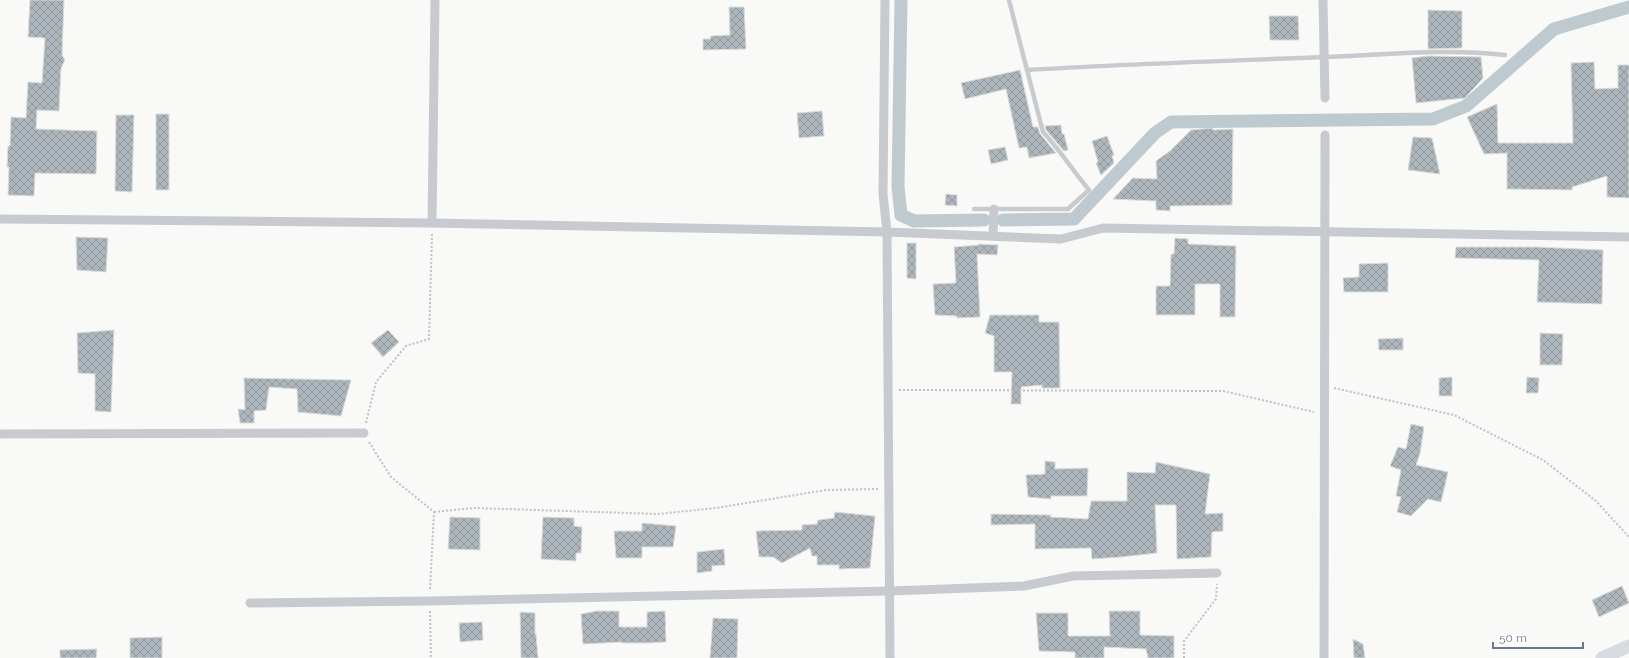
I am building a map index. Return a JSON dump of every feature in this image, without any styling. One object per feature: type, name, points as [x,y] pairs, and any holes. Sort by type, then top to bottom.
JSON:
[{"type":"main road","points":[[1602,658],[1629,646]]},
{"type":"street","points":[[432,223],[435,0]]},
{"type":"street","points":[[885,0],[883,194],[887,232],[890,658]]},
{"type":"street","points":[[1323,0],[1324,98]]},
{"type":"street","points":[[1324,658],[1325,135]]},
{"type":"street","points":[[993,236],[994,209]]},
{"type":"street","points":[[0,219],[432,223],[887,232],[1061,239],[1103,228],[1629,237]]},
{"type":"street","points":[[0,434],[364,433]]},
{"type":"street","points":[[250,603],[430,601],[1024,586],[1073,576],[1217,573]]},
{"type":"lane","points":[[974,209],[1068,209],[1089,190],[1071,168],[1057,147],[1043,132],[1009,0]]},
{"type":"lane","points":[[1027,70],[1126,64],[1428,52],[1480,53],[1505,56]]},
{"type":"path","points":[[432,223],[428,339],[406,346],[376,382],[364,433],[391,477],[434,512],[474,508],[658,514],[716,508],[826,490],[889,489]]},
{"type":"path","points":[[1325,386],[1454,415],[1544,460],[1596,501],[1629,537]]},
{"type":"path","points":[[889,390],[1223,391],[1325,414]]},
{"type":"path","points":[[431,658],[430,601],[434,512]]},
{"type":"path","points":[[1184,658],[1184,641],[1216,599],[1217,573]]},
{"type":"building","points":[[30,0],[64,0],[62,55],[65,60],[61,68],[59,111],[37,110],[36,129],[97,131],[96,174],[35,173],[34,196],[8,195],[9,167],[7,167],[8,146],[10,146],[11,117],[26,118],[28,82],[42,83],[45,38],[28,37]]},
{"type":"building","points":[[729,7],[744,7],[746,49],[703,50],[703,39],[710,39],[711,36],[730,35]]},
{"type":"building","points":[[1428,10],[1462,11],[1462,48],[1428,49]]},
{"type":"building","points":[[1269,16],[1298,16],[1299,40],[1270,40]]},
{"type":"building","points":[[1428,56],[1481,57],[1483,78],[1465,98],[1416,103],[1412,58]]},
{"type":"building","points":[[1594,62],[1595,89],[1618,88],[1618,65],[1629,65],[1629,198],[1607,197],[1607,176],[1572,187],[1572,190],[1507,189],[1507,153],[1484,154],[1467,117],[1497,104],[1498,143],[1573,143],[1571,63]]},
{"type":"building","points":[[1020,70],[1033,127],[1038,127],[1040,134],[1056,153],[1029,158],[1027,147],[1019,148],[1006,89],[965,99],[961,83]]},
{"type":"building","points":[[822,111],[824,136],[799,138],[797,113]]},
{"type":"building","points":[[156,114],[169,114],[169,190],[156,190]]},
{"type":"building","points":[[116,115],[134,115],[132,192],[115,191]]},
{"type":"building","points":[[1061,125],[1062,134],[1064,134],[1068,150],[1064,151],[1046,130],[1045,126]]},
{"type":"building","points":[[1213,128],[1213,130],[1233,129],[1232,205],[1170,206],[1170,211],[1156,210],[1156,201],[1113,199],[1133,178],[1157,179],[1156,161],[1170,151],[1191,130]]},
{"type":"building","points":[[1107,136],[1114,155],[1112,156],[1114,163],[1101,175],[1096,163],[1098,162],[1092,141]]},
{"type":"building","points":[[1413,137],[1432,138],[1440,174],[1408,170]]},
{"type":"building","points":[[1005,147],[1008,160],[991,164],[988,150]]},
{"type":"building","points":[[946,194],[957,195],[957,206],[945,205]]},
{"type":"building","points":[[76,237],[108,238],[106,272],[77,270]]},
{"type":"building","points":[[1175,238],[1188,239],[1188,244],[1236,246],[1235,317],[1220,317],[1220,284],[1195,284],[1195,315],[1156,315],[1156,286],[1170,286],[1171,254],[1174,254]]},
{"type":"building","points":[[907,243],[916,243],[916,279],[907,278]]},
{"type":"building","points":[[979,244],[998,245],[997,255],[977,254],[980,317],[957,318],[957,316],[935,315],[933,284],[956,283],[954,247]]},
{"type":"building","points":[[1456,247],[1537,247],[1603,250],[1602,304],[1537,302],[1539,260],[1455,258]]},
{"type":"building","points":[[1388,263],[1388,292],[1344,292],[1343,278],[1359,277],[1359,264]]},
{"type":"building","points":[[990,315],[1039,315],[1039,322],[1059,322],[1060,388],[1042,388],[1042,385],[1021,387],[1021,404],[1011,404],[1012,372],[994,372],[994,336],[985,333]]},
{"type":"building","points":[[114,330],[111,412],[95,411],[95,374],[78,373],[77,333]]},
{"type":"building","points":[[388,330],[399,342],[383,357],[371,343]]},
{"type":"building","points":[[1540,333],[1563,334],[1562,365],[1540,365]]},
{"type":"building","points":[[1403,338],[1403,350],[1379,350],[1378,339]]},
{"type":"building","points":[[1452,377],[1452,396],[1439,396],[1439,378]]},
{"type":"building","points":[[1527,377],[1539,378],[1538,393],[1526,393]]},
{"type":"building","points":[[244,378],[351,380],[341,416],[298,412],[297,389],[269,387],[266,410],[254,411],[254,423],[240,423],[238,409],[245,410]]},
{"type":"building","points":[[1411,424],[1424,427],[1420,453],[1416,465],[1448,472],[1441,502],[1428,499],[1411,516],[1397,512],[1401,497],[1396,496],[1401,470],[1390,466],[1398,447],[1406,449]]},
{"type":"building","points":[[1045,461],[1055,462],[1055,469],[1088,468],[1087,496],[1051,496],[1051,499],[1028,497],[1026,475],[1045,474]]},
{"type":"building","points":[[1156,462],[1210,474],[1205,514],[1223,513],[1223,531],[1212,532],[1211,557],[1177,559],[1176,505],[1155,505],[1157,553],[1121,557],[1092,559],[1091,548],[1035,549],[1035,524],[991,525],[991,514],[1051,515],[1050,517],[1088,519],[1091,501],[1127,501],[1127,472],[1155,473]]},
{"type":"building","points":[[835,512],[875,516],[870,568],[839,569],[839,565],[817,565],[817,556],[812,556],[810,548],[782,563],[773,557],[759,557],[756,531],[802,530],[802,525],[817,524],[818,520],[834,518]]},
{"type":"building","points":[[450,517],[480,518],[480,550],[448,549]]},
{"type":"building","points":[[543,517],[574,518],[574,526],[582,527],[581,553],[576,553],[576,561],[541,559]]},
{"type":"building","points":[[642,523],[676,526],[673,547],[642,547],[642,558],[616,558],[614,531],[642,531]]},
{"type":"building","points":[[724,549],[725,565],[712,566],[712,571],[697,573],[697,552]]},
{"type":"building","points":[[1622,586],[1629,603],[1599,617],[1592,600]]},
{"type":"building","points":[[597,611],[619,611],[619,627],[647,627],[647,612],[665,611],[666,642],[583,644],[581,614]]},
{"type":"building","points":[[1109,611],[1140,611],[1140,635],[1174,636],[1174,658],[1148,658],[1146,649],[1104,647],[1104,658],[1075,658],[1075,652],[1039,651],[1036,613],[1068,613],[1068,636],[1110,636]]},
{"type":"building","points":[[520,612],[535,613],[535,634],[538,658],[521,658]]},
{"type":"building","points":[[713,618],[738,619],[737,657],[710,658]]},
{"type":"building","points":[[482,622],[483,640],[460,642],[459,623]]},
{"type":"building","points":[[162,637],[162,658],[130,658],[130,638]]},
{"type":"building","points":[[1353,639],[1363,644],[1365,658],[1354,658]]},
{"type":"building","points":[[97,649],[96,658],[60,658],[60,650]]},
{"type":"waterway","points":[[901,0],[898,187],[901,215],[914,221],[984,220]]},
{"type":"waterway","points":[[1003,220],[1074,219],[1155,133],[1171,122],[1433,119],[1466,106],[1554,29],[1629,7]]}]
